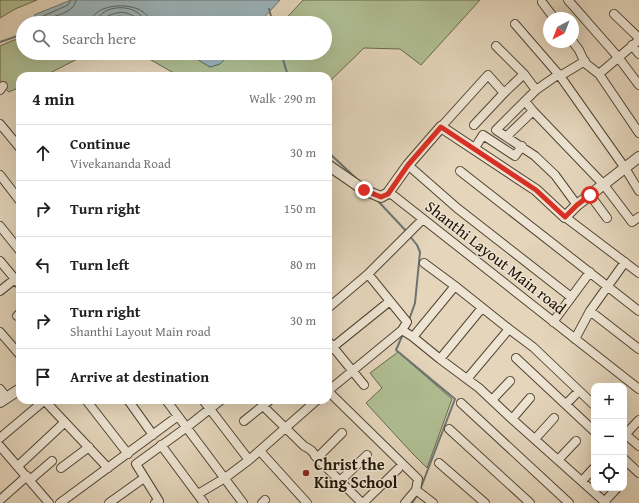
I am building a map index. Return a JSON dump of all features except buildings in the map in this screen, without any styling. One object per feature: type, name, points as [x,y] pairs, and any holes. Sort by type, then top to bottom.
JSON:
[{"type":"street","points":[[568,0],[618,57],[639,85]]},
{"type":"street","points":[[542,2],[550,12]]},
{"type":"street","points":[[599,74],[639,39],[614,14]]},
{"type":"street","points":[[515,24],[560,75],[625,168],[639,191]]},
{"type":"street","points":[[496,46],[524,74],[536,90]]},
{"type":"street","points":[[632,46],[639,54]]},
{"type":"street","points":[[578,48],[585,61],[599,74],[639,133]]},
{"type":"street","points":[[577,205],[555,175],[535,156],[496,130],[536,90],[585,61]]},
{"type":"street","points":[[474,125],[524,74]]},
{"type":"street","points":[[388,194],[408,165],[488,75],[504,93]]},
{"type":"street","points":[[525,101],[604,185],[632,222],[639,217]]},
{"type":"street","points":[[507,136],[533,111]]},
{"type":"street","points":[[0,124],[16,143]]},
{"type":"street","points":[[441,127],[536,190],[565,217],[639,273]]},
{"type":"street","points":[[474,149],[483,135],[515,156],[522,146]]},
{"type":"street","points":[[565,217],[577,205],[639,157]]},
{"type":"street","points":[[408,165],[457,208],[571,297]]},
{"type":"street","name":"Shanthi Layout Main road","points":[[332,169],[364,190],[381,197],[388,194],[394,196],[639,389]]},
{"type":"street","points":[[460,171],[639,311]]},
{"type":"street","points":[[0,174],[16,196]]},
{"type":"street","points":[[590,195],[607,218]]},
{"type":"street","points":[[332,305],[368,274],[423,219]]},
{"type":"street","points":[[0,226],[16,247]]},
{"type":"street","points":[[0,261],[16,280]]},
{"type":"street","points":[[575,339],[590,311],[609,287],[625,262]]},
{"type":"street","points":[[424,263],[533,347],[591,402]]},
{"type":"street","points":[[553,322],[590,272]]},
{"type":"street","points":[[332,388],[402,330],[407,322],[368,274]]},
{"type":"street","points":[[0,291],[16,283]]},
{"type":"street","points":[[413,337],[455,286]]},
{"type":"street","points":[[332,344],[390,301]]},
{"type":"street","points":[[440,358],[482,308]]},
{"type":"street","points":[[590,311],[639,349]]},
{"type":"street","points":[[467,379],[509,329]]},
{"type":"street","points":[[402,330],[480,388],[512,419],[605,502],[614,491]]},
{"type":"street","points":[[0,332],[16,350]]},
{"type":"street","points":[[332,348],[364,385]]},
{"type":"street","points":[[516,358],[591,428]]},
{"type":"street","points":[[492,400],[510,381]]},
{"type":"street","points":[[0,389],[4,400],[16,392]]},
{"type":"street","points":[[566,404],[579,391]]},
{"type":"street","points":[[332,395],[418,479],[416,490],[405,503]]},
{"type":"street","points":[[512,419],[530,398]]},
{"type":"street","points":[[461,403],[565,502]]},
{"type":"street","points":[[0,438],[40,404]]},
{"type":"street","points":[[49,404],[108,468]]},
{"type":"street","points":[[89,404],[128,454]]},
{"type":"street","points":[[131,404],[153,435]]},
{"type":"street","points":[[169,404],[244,503]]},
{"type":"street","points":[[206,404],[249,460]]},
{"type":"street","points":[[155,503],[159,500],[136,464],[217,404]]},
{"type":"street","points":[[244,421],[265,404]]},
{"type":"street","points":[[198,494],[225,478],[249,460],[313,404]]},
{"type":"street","points":[[263,406],[304,446],[309,448],[316,458],[363,503],[398,469]]},
{"type":"street","points":[[60,503],[178,416]]},
{"type":"street","points":[[535,439],[554,418]]},
{"type":"street","points":[[627,431],[639,420]]},
{"type":"street","points":[[18,466],[65,422]]},
{"type":"street","points":[[449,429],[530,503]]},
{"type":"street","points":[[316,458],[342,433]]},
{"type":"street","points":[[627,436],[639,446]]},
{"type":"street","points":[[558,460],[576,441]]},
{"type":"street","points":[[162,445],[204,503]]},
{"type":"street","points":[[0,446],[49,503]]},
{"type":"street","points":[[61,468],[89,447]]},
{"type":"street","points":[[260,451],[307,503]]},
{"type":"street","points":[[340,481],[367,455]]},
{"type":"street","points":[[0,500],[28,478],[52,462]]},
{"type":"street","points":[[627,462],[639,473]]},
{"type":"street","points":[[439,463],[485,503]]},
{"type":"street","points":[[582,481],[591,471]]},
{"type":"street","points":[[109,503],[144,478]]},
{"type":"street","points":[[416,490],[433,503]]},
{"type":"green space","points":[[0,0],[37,0],[15,9],[0,18]]},
{"type":"green space","points":[[303,0],[480,0],[421,65],[400,49],[364,48],[332,79],[332,72],[172,72],[151,60],[198,60],[210,67],[220,64],[224,60],[332,60],[332,16],[288,16]]},
{"type":"green space","points":[[16,40],[16,60],[75,60],[52,72],[16,72],[16,89],[9,92],[0,84],[0,46]]},
{"type":"green space","points":[[398,352],[452,399],[427,468],[366,403],[382,388],[370,373]]},
{"type":"water","points":[[71,0],[280,0],[265,16],[34,15]]},
{"type":"water","points":[[198,60],[224,60],[220,64],[210,67]]},
{"type":"waterway","points":[[269,9],[271,16]]},
{"type":"waterway","points":[[0,42],[16,36]]},
{"type":"waterway","points":[[283,60],[287,72]]},
{"type":"waterway","points":[[332,156],[359,181]]},
{"type":"waterway","points":[[377,200],[407,232]]},
{"type":"waterway","points":[[409,235],[417,245],[420,252],[415,303],[409,320]]},
{"type":"waterway","points":[[403,334],[396,350],[455,399],[420,490]]},
{"type":"waterway","points":[[412,503],[418,494]]},
{"type":"place","name":"Christ the King School","points":[[306,473]]},
{"type":"route","points":[[364,190],[381,197],[388,194],[408,165],[441,127],[536,190],[565,217],[590,195]]}]
